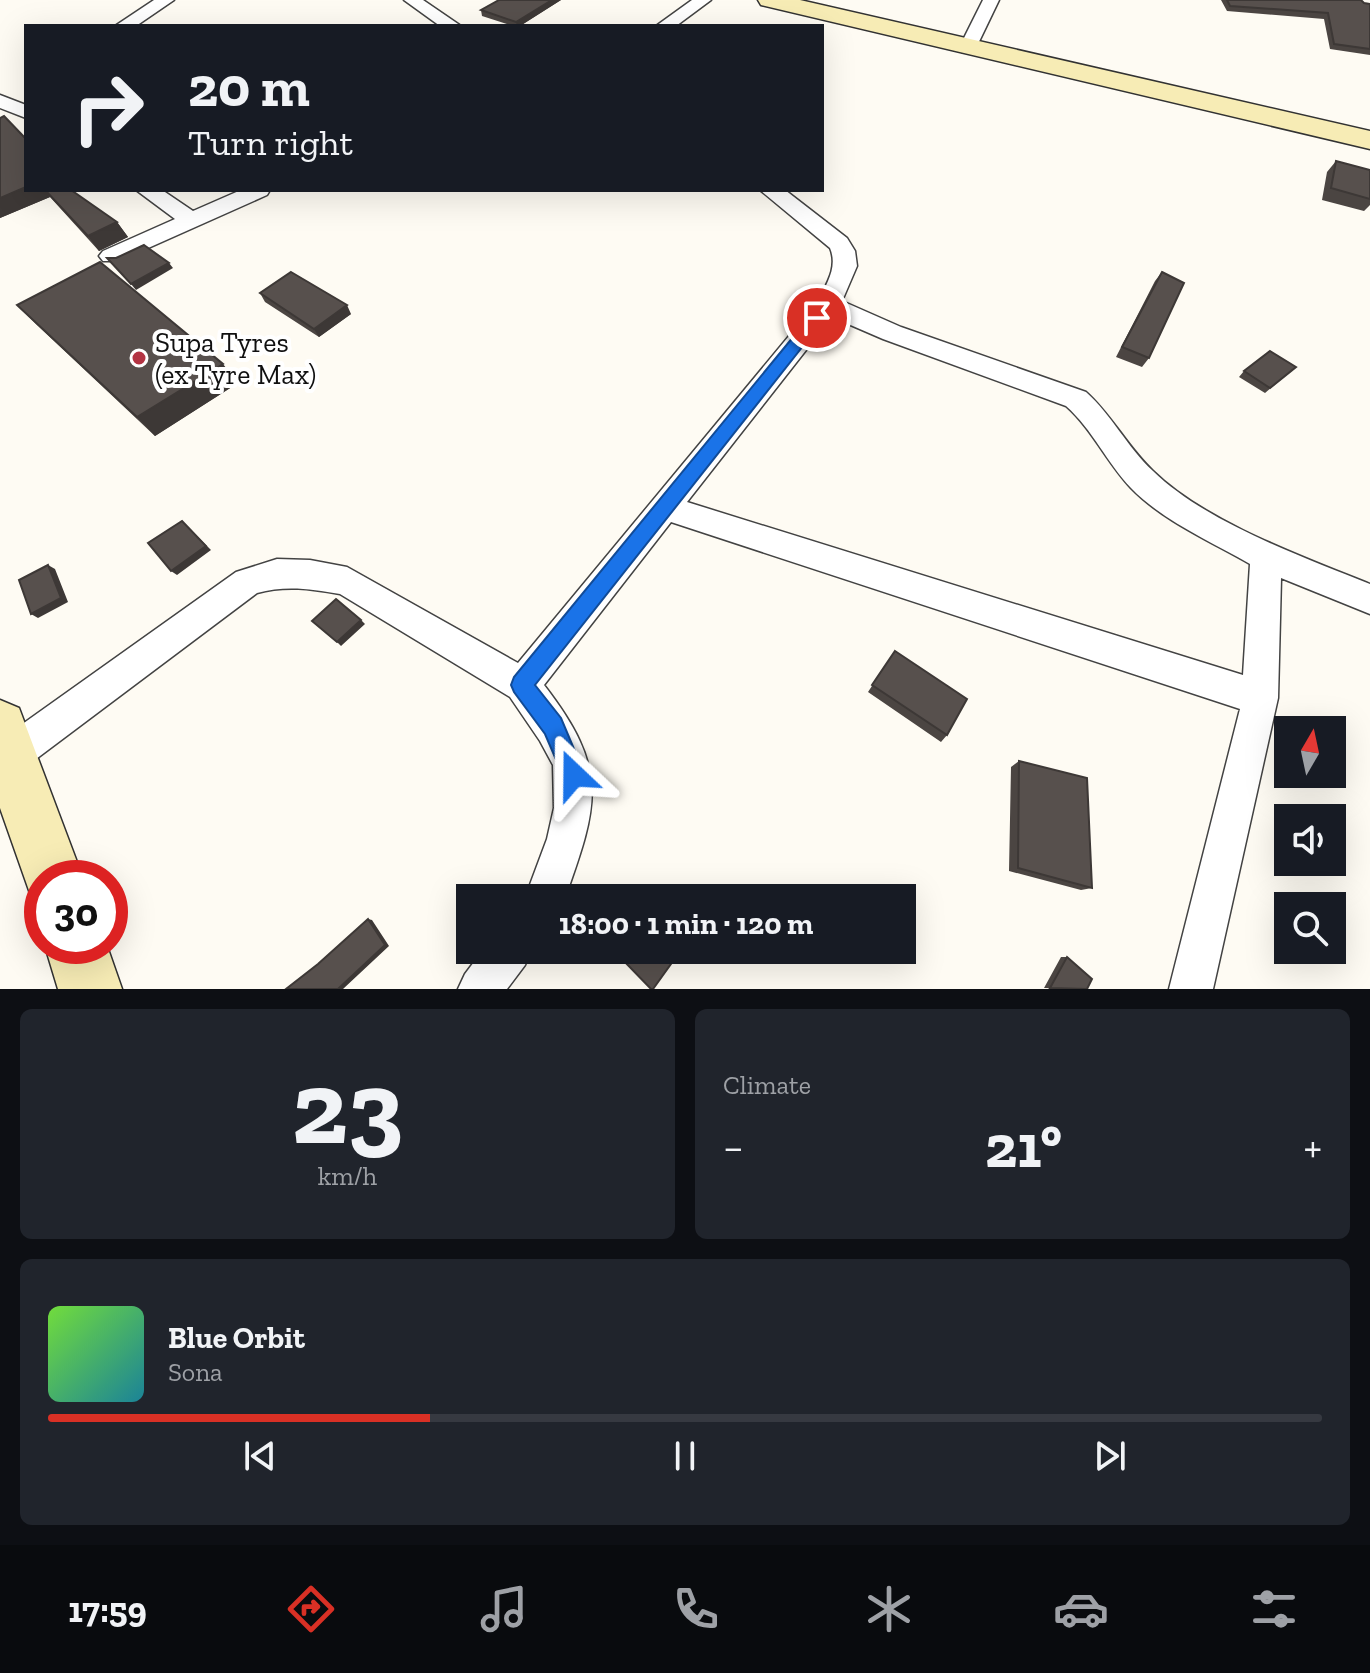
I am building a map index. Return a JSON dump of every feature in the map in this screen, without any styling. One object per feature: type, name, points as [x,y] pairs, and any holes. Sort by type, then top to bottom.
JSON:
[{"type":"street","points":[[127,24],[166,0]]},
{"type":"street","points":[[412,0],[449,24]]},
{"type":"street","points":[[668,24],[703,0]]},
{"type":"street","points":[[770,0],[1370,140]]},
{"type":"street","points":[[968,48],[991,0]]},
{"type":"street","points":[[2,102],[24,89]]},
{"type":"street","points":[[2,102],[24,111]]},
{"type":"street","points":[[150,192],[191,220]]},
{"type":"street","points":[[111,256],[254,192]]},
{"type":"street","points":[[522,685],[828,305],[847,265],[847,253],[839,243],[774,192]]},
{"type":"street","points":[[828,305],[892,333],[1076,399],[1094,415],[1141,479],[1173,505],[1266,557],[1370,599]]},
{"type":"street","points":[[666,508],[1260,698]]},
{"type":"street","points":[[1191,989],[1260,698],[1266,557]]},
{"type":"street","points":[[47,860],[3,736],[247,582],[277,573],[310,574],[347,581],[522,685],[553,726],[574,775],[570,830],[550,884]]},
{"type":"street","points":[[82,964],[90,989]]},
{"type":"street","points":[[480,989],[499,964]]},
{"type":"building","points":[[499,0],[552,0],[516,22],[481,10]]},
{"type":"building","points":[[1227,0],[1361,0],[1370,4],[1370,49],[1334,44],[1328,13],[1230,6]]},
{"type":"building","points":[[4,116],[24,137],[24,188],[0,198],[0,118]]},
{"type":"building","points":[[1336,161],[1370,170],[1370,199],[1331,188]]},
{"type":"building","points":[[47,192],[74,192],[117,222],[88,236]]},
{"type":"building","points":[[144,245],[169,263],[131,284],[107,258],[116,258]]},
{"type":"building","points":[[100,262],[223,364],[137,417],[17,305]]},
{"type":"building","points":[[291,272],[347,305],[314,329],[260,293]]},
{"type":"building","points":[[1162,272],[1184,283],[1149,358],[1122,347]]},
{"type":"building","points":[[1270,351],[1296,367],[1270,388],[1244,371]]},
{"type":"building","points":[[182,521],[206,546],[171,571],[148,543]]},
{"type":"building","points":[[48,565],[61,598],[31,614],[19,580]]},
{"type":"building","points":[[336,599],[361,620],[337,642],[312,621]]},
{"type":"building","points":[[895,651],[967,699],[947,735],[872,685]]},
{"type":"building","points":[[1019,761],[1087,778],[1092,888],[1018,868]]},
{"type":"building","points":[[368,919],[385,945],[338,989],[286,989],[318,964]]},
{"type":"building","points":[[1067,957],[1092,979],[1087,989],[1050,988]]},
{"type":"building","points":[[627,964],[671,964],[651,989]]},
{"type":"place","name":"Supa Tyres (ex Tyre Max)","points":[[139,358]]},
{"type":"route","points":[[574,775],[553,726],[522,685],[817,318]]}]
